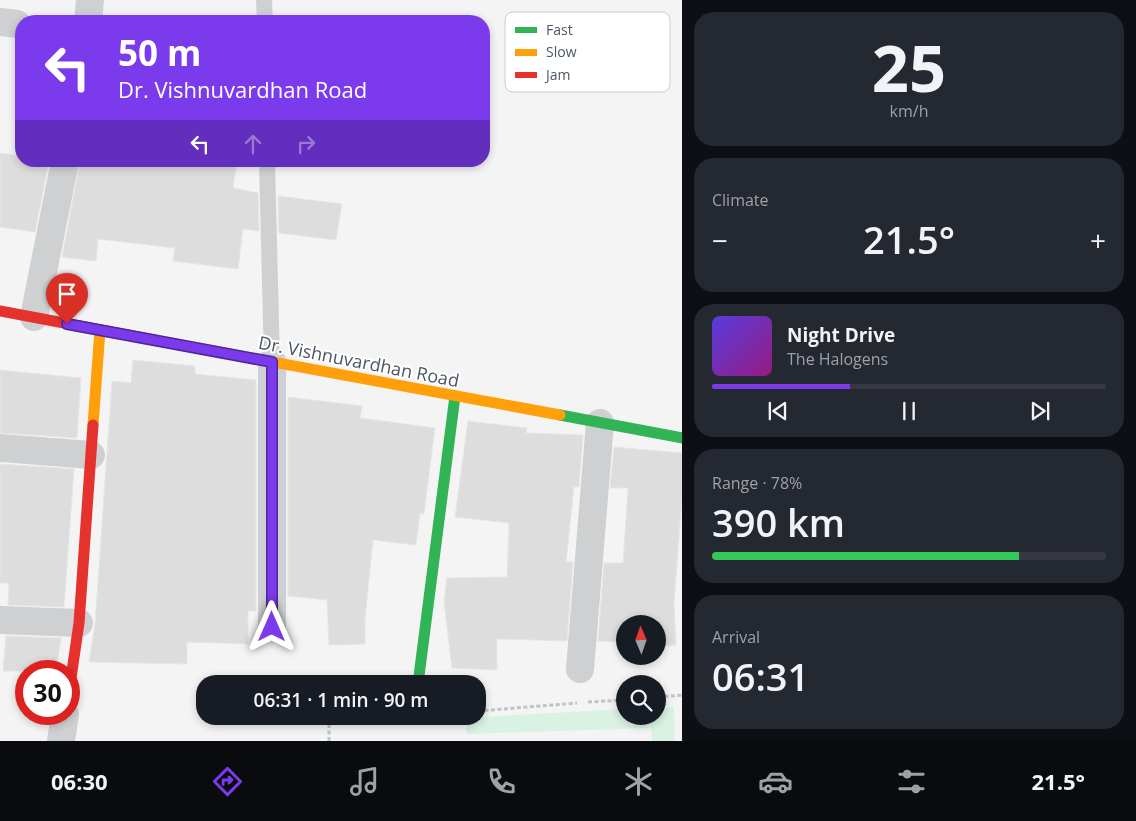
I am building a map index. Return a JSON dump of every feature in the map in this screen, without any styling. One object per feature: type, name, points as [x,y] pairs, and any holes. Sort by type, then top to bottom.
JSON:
[{"type":"main road","name":"Dr. Vishnuvardhan Road","points":[[0,311],[682,438]]},
{"type":"main road","points":[[74,660],[79,623],[100,330]]},
{"type":"main road","points":[[418,675],[455,396]]},
{"type":"street","points":[[89,15],[90,0]]},
{"type":"street","points":[[34,317],[64,167]]},
{"type":"street","points":[[272,362],[272,627]]},
{"type":"street","points":[[580,669],[600,423]]},
{"type":"street","points":[[0,448],[91,455]]},
{"type":"street","points":[[0,620],[79,623]]},
{"type":"street","points":[[61,741],[64,725]]},
{"type":"lane","points":[[264,0],[265,15]]},
{"type":"lane","points":[[267,167],[272,362]]},
{"type":"path","points":[[666,696],[682,695]]},
{"type":"path","points":[[486,710],[616,701]]},
{"type":"path","points":[[329,725],[329,741]]},
{"type":"green space","points":[[674,707],[675,741],[652,741],[651,728],[466,734],[466,725],[486,725],[486,717],[616,710],[616,725],[666,725],[666,708]]},
{"type":"building","points":[[0,153],[15,155],[15,167],[48,167],[35,232],[0,227]]},
{"type":"building","points":[[79,167],[236,167],[233,188],[258,193],[259,231],[243,229],[238,269],[173,261],[175,248],[98,239],[96,261],[62,257]]},
{"type":"building","points":[[278,196],[342,204],[336,240],[279,233]]},
{"type":"building","points":[[133,360],[195,366],[195,374],[256,380],[256,611],[248,611],[248,644],[187,642],[187,664],[89,662],[95,624],[112,381],[131,383]]},
{"type":"building","points":[[0,370],[81,378],[77,438],[0,433]]},
{"type":"building","points":[[288,397],[362,406],[360,418],[435,428],[424,514],[420,513],[416,545],[373,540],[365,619],[365,644],[329,645],[327,600],[288,596]]},
{"type":"building","points":[[468,421],[527,428],[526,433],[583,435],[579,487],[574,487],[566,562],[573,562],[567,641],[497,639],[497,670],[452,668],[444,602],[447,578],[507,577],[509,523],[455,517]]},
{"type":"building","points":[[614,447],[682,453],[682,498],[674,603],[676,645],[666,646],[666,615],[616,615],[616,642],[598,641],[604,563],[623,563],[628,488],[610,488]]},
{"type":"building","points":[[0,464],[74,469],[64,607],[8,605],[9,583],[0,583]]},
{"type":"building","points":[[6,636],[61,638],[58,660],[15,660],[15,671],[3,671]]},
{"type":"traffic: fast","points":[[419,675],[455,396]]},
{"type":"traffic: fast","points":[[560,415],[682,438]]},
{"type":"traffic: slow","points":[[93,425],[100,330]]},
{"type":"traffic: slow","points":[[159,341],[560,415]]},
{"type":"traffic: jam","points":[[0,311],[159,341]]},
{"type":"traffic: jam","points":[[74,660],[79,623],[93,425]]},
{"type":"route","points":[[67,324],[272,362],[272,627]]}]
